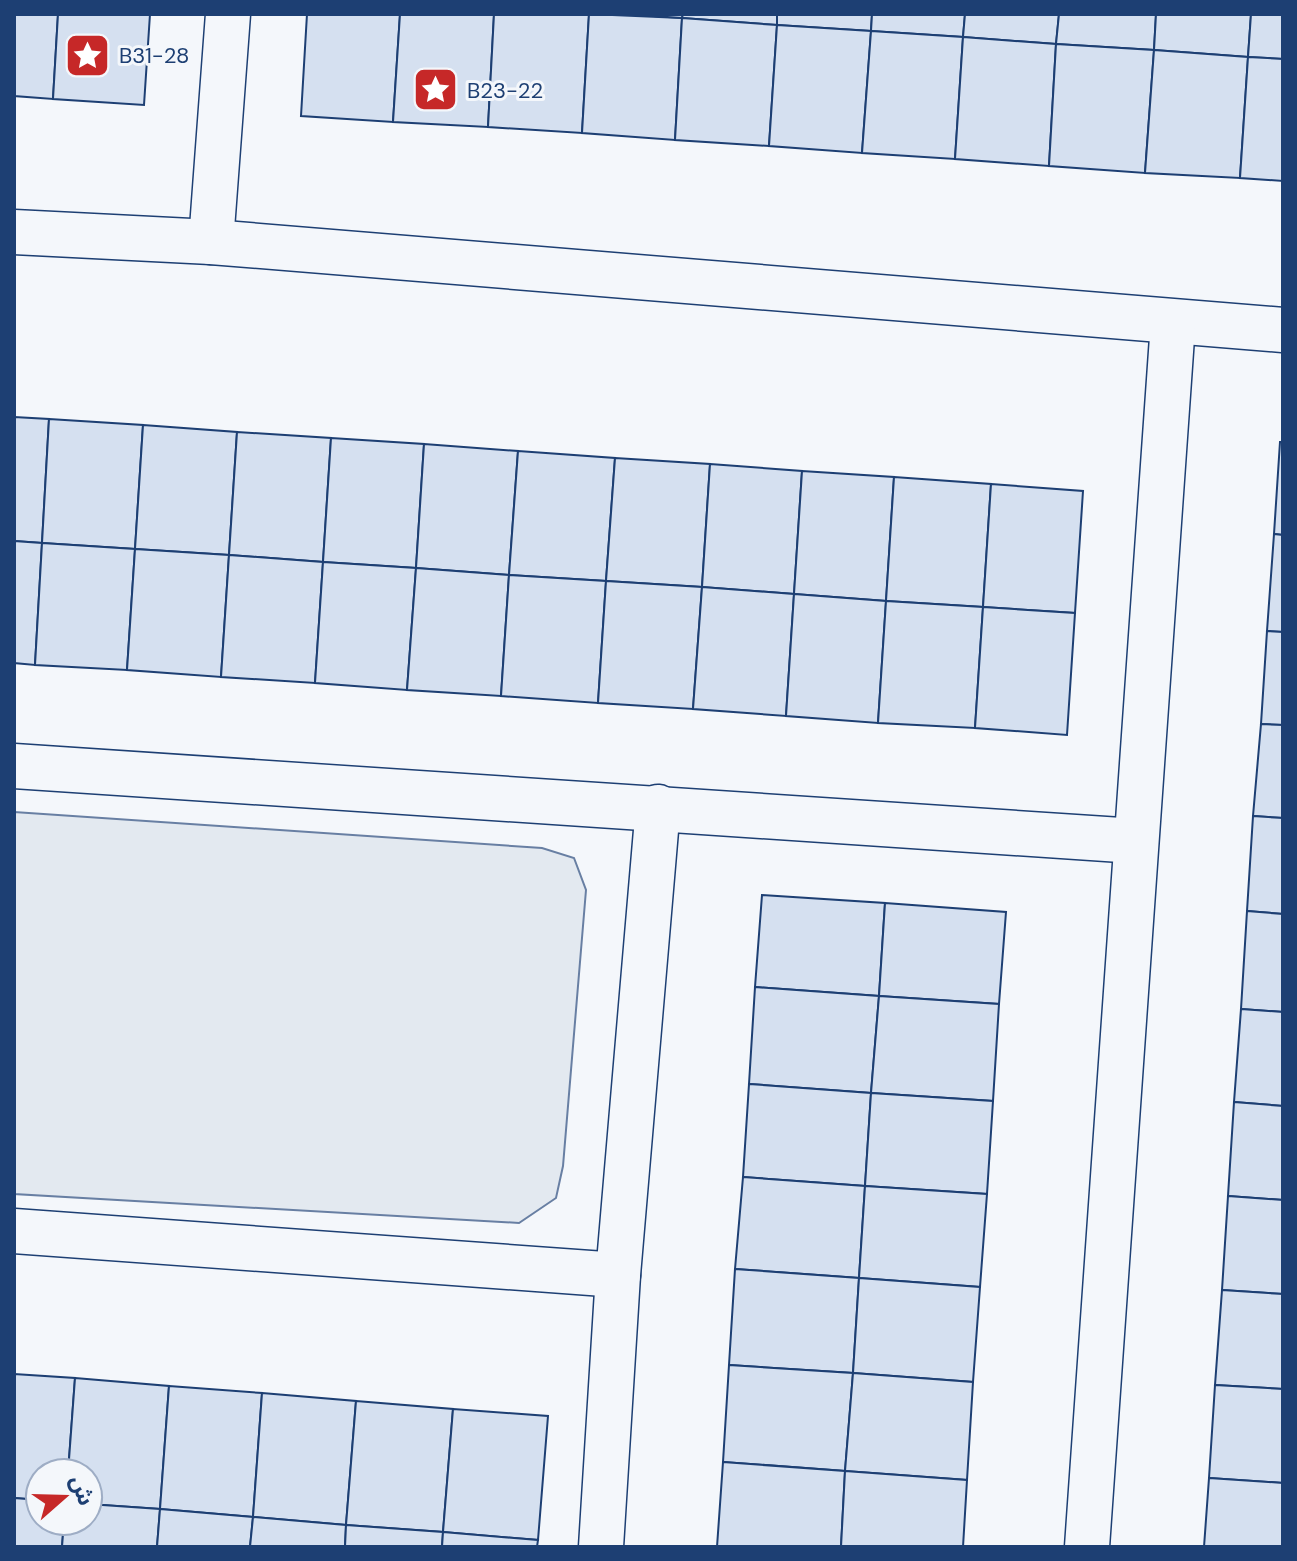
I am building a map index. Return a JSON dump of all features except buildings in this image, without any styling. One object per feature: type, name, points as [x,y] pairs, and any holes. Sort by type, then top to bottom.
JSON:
[{"type":"street","points":[[211,242],[228,14]]},
{"type":"street","points":[[14,232],[211,242],[1283,330]]},
{"type":"street","points":[[1087,1547],[1173,323]]},
{"type":"street","points":[[14,766],[1136,841]]},
{"type":"street","points":[[601,1547],[618,1275],[658,807]]},
{"type":"street","points":[[14,1231],[618,1275]]},
{"type":"shaded area","points":[[14,812],[542,848],[574,858],[586,890],[563,1166],[556,1198],[519,1223],[14,1194]]},
{"type":"place","name":"B31-28","points":[[88,55]]},
{"type":"place","name":"B23-22","points":[[436,90]]}]
